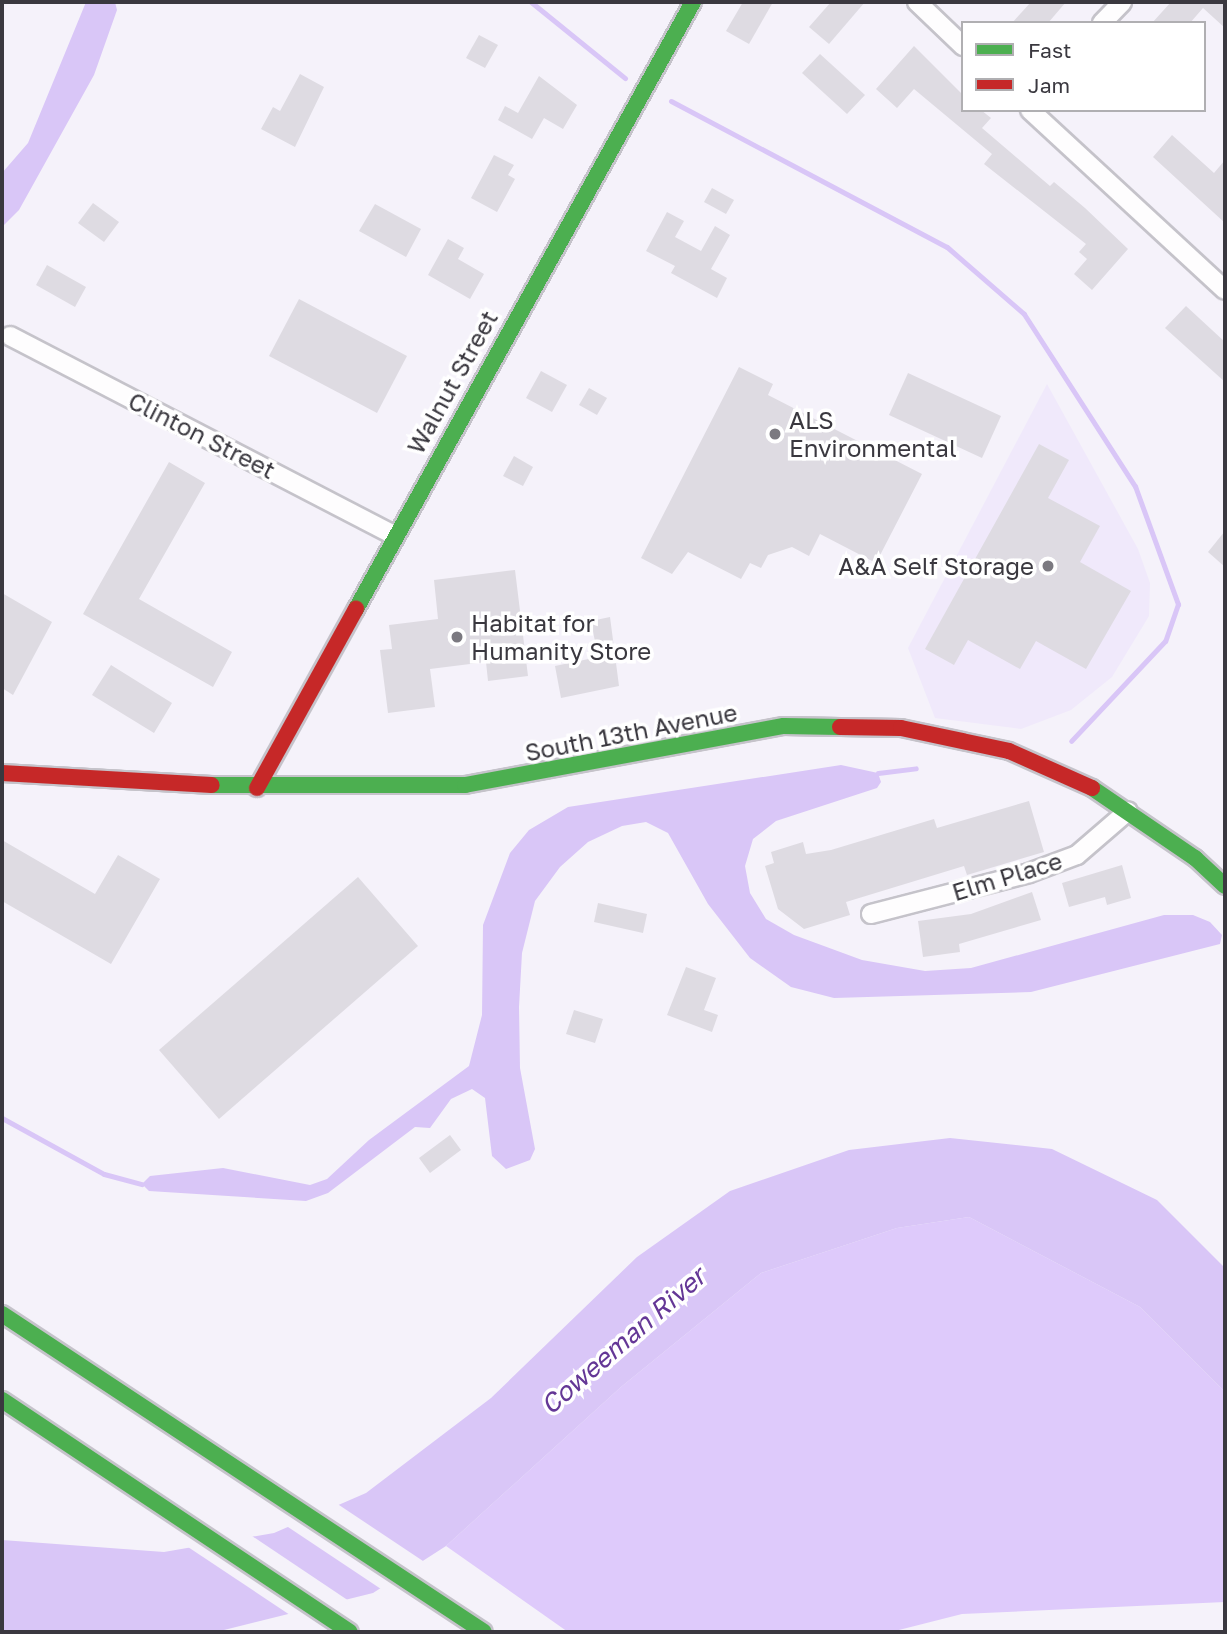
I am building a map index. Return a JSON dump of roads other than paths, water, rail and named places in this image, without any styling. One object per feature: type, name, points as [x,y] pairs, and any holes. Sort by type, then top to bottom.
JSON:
[{"type":"main road","name":"Walnut Street","points":[[257,788],[394,535],[693,2]]},
{"type":"main road","name":"South 13th Avenue","points":[[2,773],[257,788],[465,785],[784,726],[901,728],[1009,751],[1097,790],[1195,858],[1225,886]]},
{"type":"main road","points":[[2,1314],[258,1478],[484,1632]]},
{"type":"main road","points":[[2,1400],[350,1632]]},
{"type":"street","points":[[917,2],[961,44]]},
{"type":"street","points":[[1104,21],[1122,2]]},
{"type":"street","points":[[1032,112],[1225,290]]},
{"type":"street","name":"Clinton Street","points":[[10,336],[394,535]]},
{"type":"street","name":"Elm Place","points":[[871,914],[1065,859],[1108,833],[1128,811]]},
{"type":"water","points":[[86,2],[115,2],[117,10],[94,75],[19,210],[2,227],[2,173],[28,143]]},
{"type":"water","points":[[841,765],[878,773],[881,782],[877,788],[776,821],[753,839],[745,866],[750,893],[766,919],[794,935],[862,960],[925,971],[971,968],[1164,915],[1193,915],[1210,922],[1222,935],[1220,944],[1031,992],[834,998],[791,987],[750,958],[708,904],[668,833],[646,822],[622,826],[588,842],[560,867],[535,901],[522,953],[519,1007],[520,1068],[535,1149],[530,1160],[506,1169],[492,1156],[485,1098],[472,1089],[451,1099],[430,1128],[415,1127],[328,1193],[306,1201],[149,1191],[142,1184],[150,1176],[223,1168],[310,1185],[327,1179],[369,1140],[469,1066],[482,1015],[483,925],[510,853],[529,830],[568,807]]},
{"type":"water","name":"Coweeman River","points":[[950,1138],[1052,1149],[1157,1200],[1225,1268],[1225,1392],[1140,1307],[969,1217],[897,1228],[761,1273],[621,1387],[446,1546],[373,1593],[216,1632],[2,1632],[2,1540],[164,1552],[274,1533],[366,1493],[491,1398],[637,1257],[730,1191],[849,1150]]},
{"type":"waterway","points":[[531,2],[625,78]]},
{"type":"waterway","points":[[671,101],[947,247],[1024,314],[1135,486],[1178,604],[1165,641],[1071,741]]},
{"type":"waterway","points":[[878,773],[916,768]]},
{"type":"waterway","points":[[2,1118],[104,1174],[142,1184]]},
{"type":"place","name":"ALS Environmental","points":[[775,434]]},
{"type":"place","name":"A&A Self Storage","points":[[1048,566]]},
{"type":"place","name":"Habitat for Humanity Store","points":[[457,637]]}]
